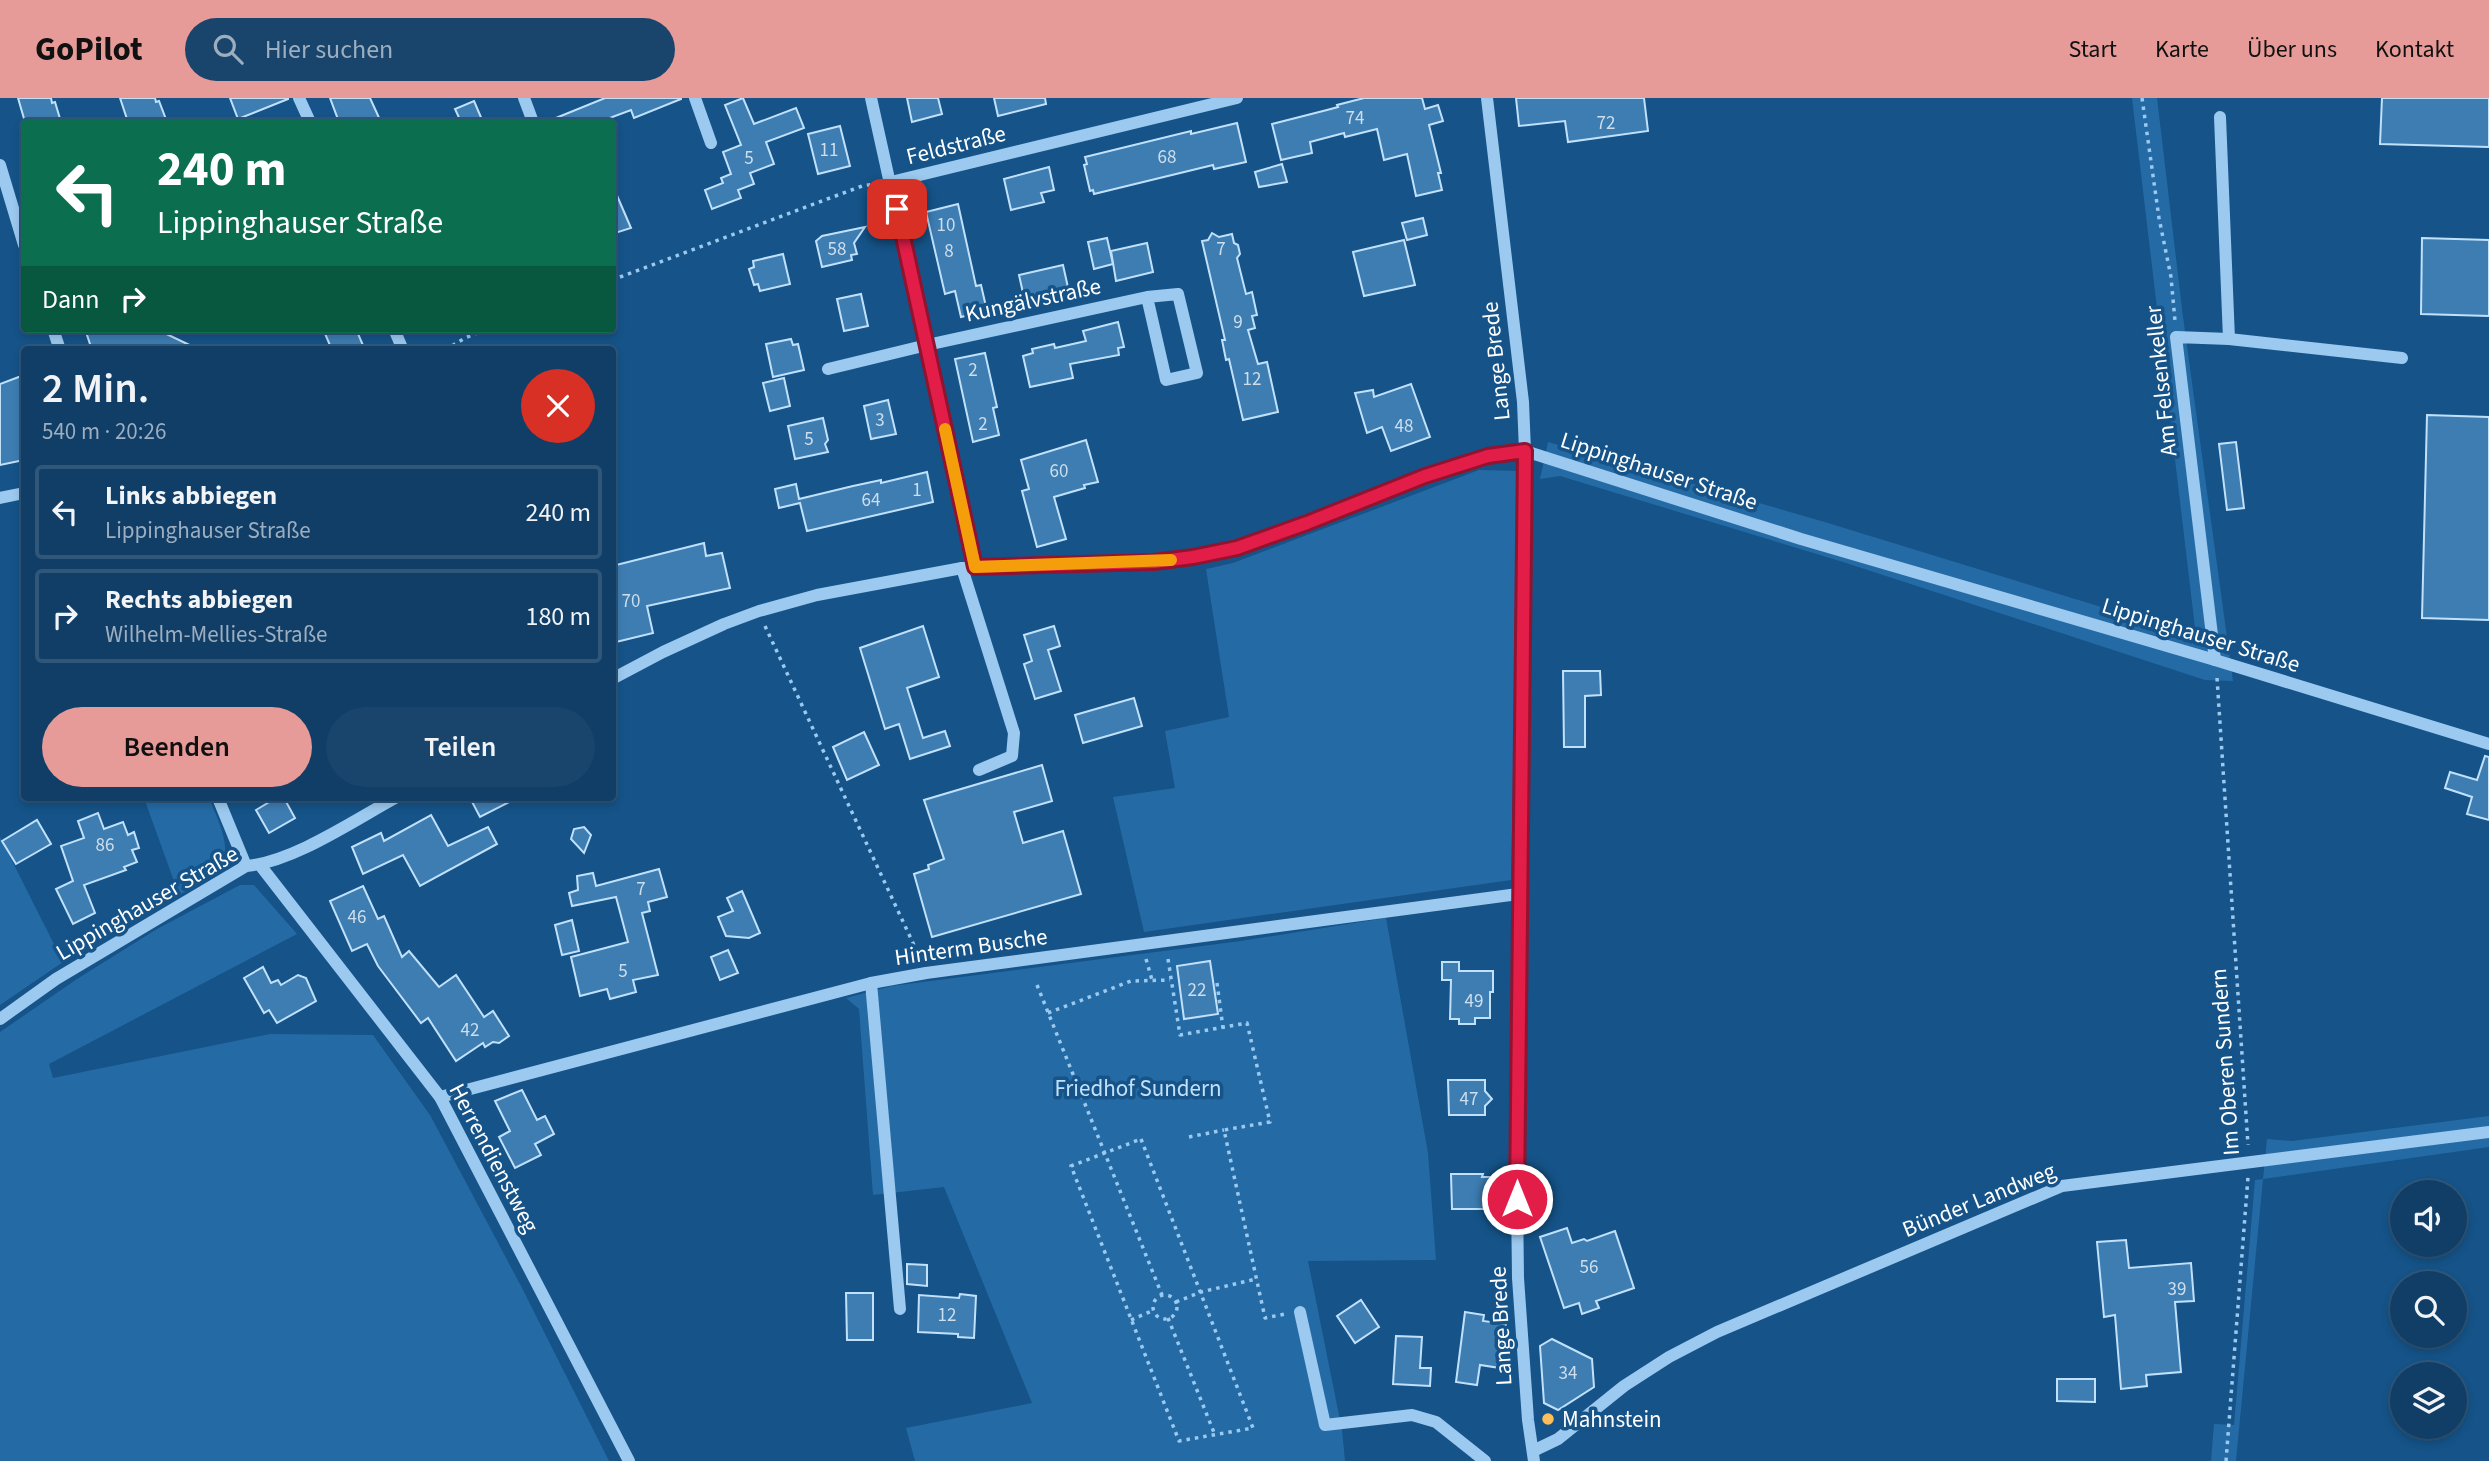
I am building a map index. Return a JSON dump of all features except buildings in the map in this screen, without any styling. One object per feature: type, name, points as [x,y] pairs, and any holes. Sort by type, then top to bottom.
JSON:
[{"type":"street","points":[[299,98],[309,119]]},
{"type":"street","points":[[524,98],[532,119]]},
{"type":"street","points":[[695,98],[712,143]]},
{"type":"street","points":[[871,98],[975,567]]},
{"type":"street","name":"Feldstraße","points":[[891,182],[1237,98]]},
{"type":"street","name":"Lange Brede","points":[[1487,98],[1523,402],[1525,451],[1518,894],[1517,1239],[1528,1420],[1533,1456]]},
{"type":"street","points":[[2220,117],[2229,339]]},
{"type":"street","points":[[0,165],[21,226]]},
{"type":"street","name":"Kungälvstraße","points":[[828,369],[1147,297],[1178,294],[1197,373],[1166,380],[1147,297]]},
{"type":"street","points":[[2176,337],[2229,339],[2402,358]]},
{"type":"street","name":"Am Felsenkeller","points":[[2176,337],[2215,660]]},
{"type":"street","name":"Lippinghauser Straße","points":[[616,677],[663,652],[759,611],[817,595],[961,568],[1154,562],[1193,557],[1237,548],[1425,476],[1488,456],[1525,451],[1801,539],[2215,660],[2489,744]]},
{"type":"street","points":[[0,498],[21,494]]},
{"type":"street","points":[[961,568],[1014,733],[1013,756],[979,770]]},
{"type":"street","name":"Herrendienstweg","points":[[220,801],[253,865],[440,1097],[629,1461]]},
{"type":"street","name":"Lippinghauser Straße","points":[[0,1018],[56,979],[253,865],[286,856],[389,801]]},
{"type":"street","name":"Hinterm Busche","points":[[440,1097],[871,983],[926,973],[1518,894]]},
{"type":"street","points":[[871,983],[900,1309]]},
{"type":"street","name":"Bünder Landweg","points":[[1533,1456],[1559,1439],[1624,1386],[1668,1357],[2062,1186],[2489,1132]]},
{"type":"street","points":[[1300,1312],[1325,1425],[1412,1415],[1436,1422],[1485,1461]]},
{"type":"path","name":"Am Felsenkeller","points":[[2142,98],[2159,218],[2171,277],[2176,337]]},
{"type":"path","name":"Feldstraße","points":[[616,278],[862,186],[891,182]]},
{"type":"path","points":[[452,346],[477,333]]},
{"type":"path","points":[[759,611],[926,973]]},
{"type":"path","name":"Im Oberen Sundern","points":[[2215,660],[2250,1162],[2226,1461]]},
{"type":"path","points":[[1178,957],[1167,959],[1180,1035],[1247,1023],[1269,1122],[1189,1136]]},
{"type":"path","points":[[1048,1013],[1131,981],[1170,980]]},
{"type":"path","points":[[1217,983],[1223,1028]]},
{"type":"path","points":[[1037,985],[1162,1296]]},
{"type":"path","points":[[1224,1130],[1265,1318],[1300,1312]]},
{"type":"path","points":[[1141,1139],[1254,1428],[1179,1441],[1071,1166],[1104,1152],[1141,1139]]},
{"type":"path","points":[[1176,1302],[1201,1292],[1256,1279]]},
{"type":"path","points":[[1162,1296],[1171,1296],[1176,1302],[1175,1314],[1168,1318],[1161,1318],[1154,1310],[1154,1302],[1162,1296]]},
{"type":"path","points":[[1131,1320],[1154,1310]]},
{"type":"path","points":[[1168,1318],[1214,1435]]},
{"type":"green space","points":[[2132,98],[2157,98],[2183,317],[2233,681],[2205,680],[1843,562],[1560,476],[1540,479],[1548,442],[1828,523],[2196,636]]},
{"type":"green space","points":[[1479,470],[1519,471],[1511,880],[1144,932],[1113,797],[1175,788],[1165,731],[1229,717],[1206,569],[1233,563]]},
{"type":"green space","points":[[145,801],[210,801],[221,827],[225,848],[220,867],[205,881],[179,895]]},
{"type":"green space","points":[[0,837],[63,962],[0,1005]]},
{"type":"green space","points":[[240,885],[254,885],[297,934],[49,1064],[53,1078],[270,1034],[373,1035],[430,1115],[521,1286],[609,1461],[0,1461],[0,1032],[157,929]]},
{"type":"green space","name":"Friedhof Sundern","points":[[1386,918],[1428,1153],[1436,1260],[1308,1261],[1342,1430],[1345,1461],[915,1461],[906,1428],[1032,1403],[944,1187],[873,1195],[859,1009],[846,998],[892,986],[1241,941]]},
{"type":"green space","points":[[2489,1116],[2489,1147],[2263,1179],[2267,1139],[2292,1141]]},
{"type":"green space","points":[[2263,1179],[2236,1461],[2211,1461],[2214,1424],[2234,1425],[2255,1180]]},
{"type":"slow traffic","points":[[945,429],[975,567],[1171,560]]},
{"type":"place","name":"Mahnstein","points":[[1548,1419]]},
{"type":"route","points":[[897,209],[975,567],[1154,562],[1237,548],[1425,476],[1488,456],[1525,451],[1518,894],[1517,1199]]}]
